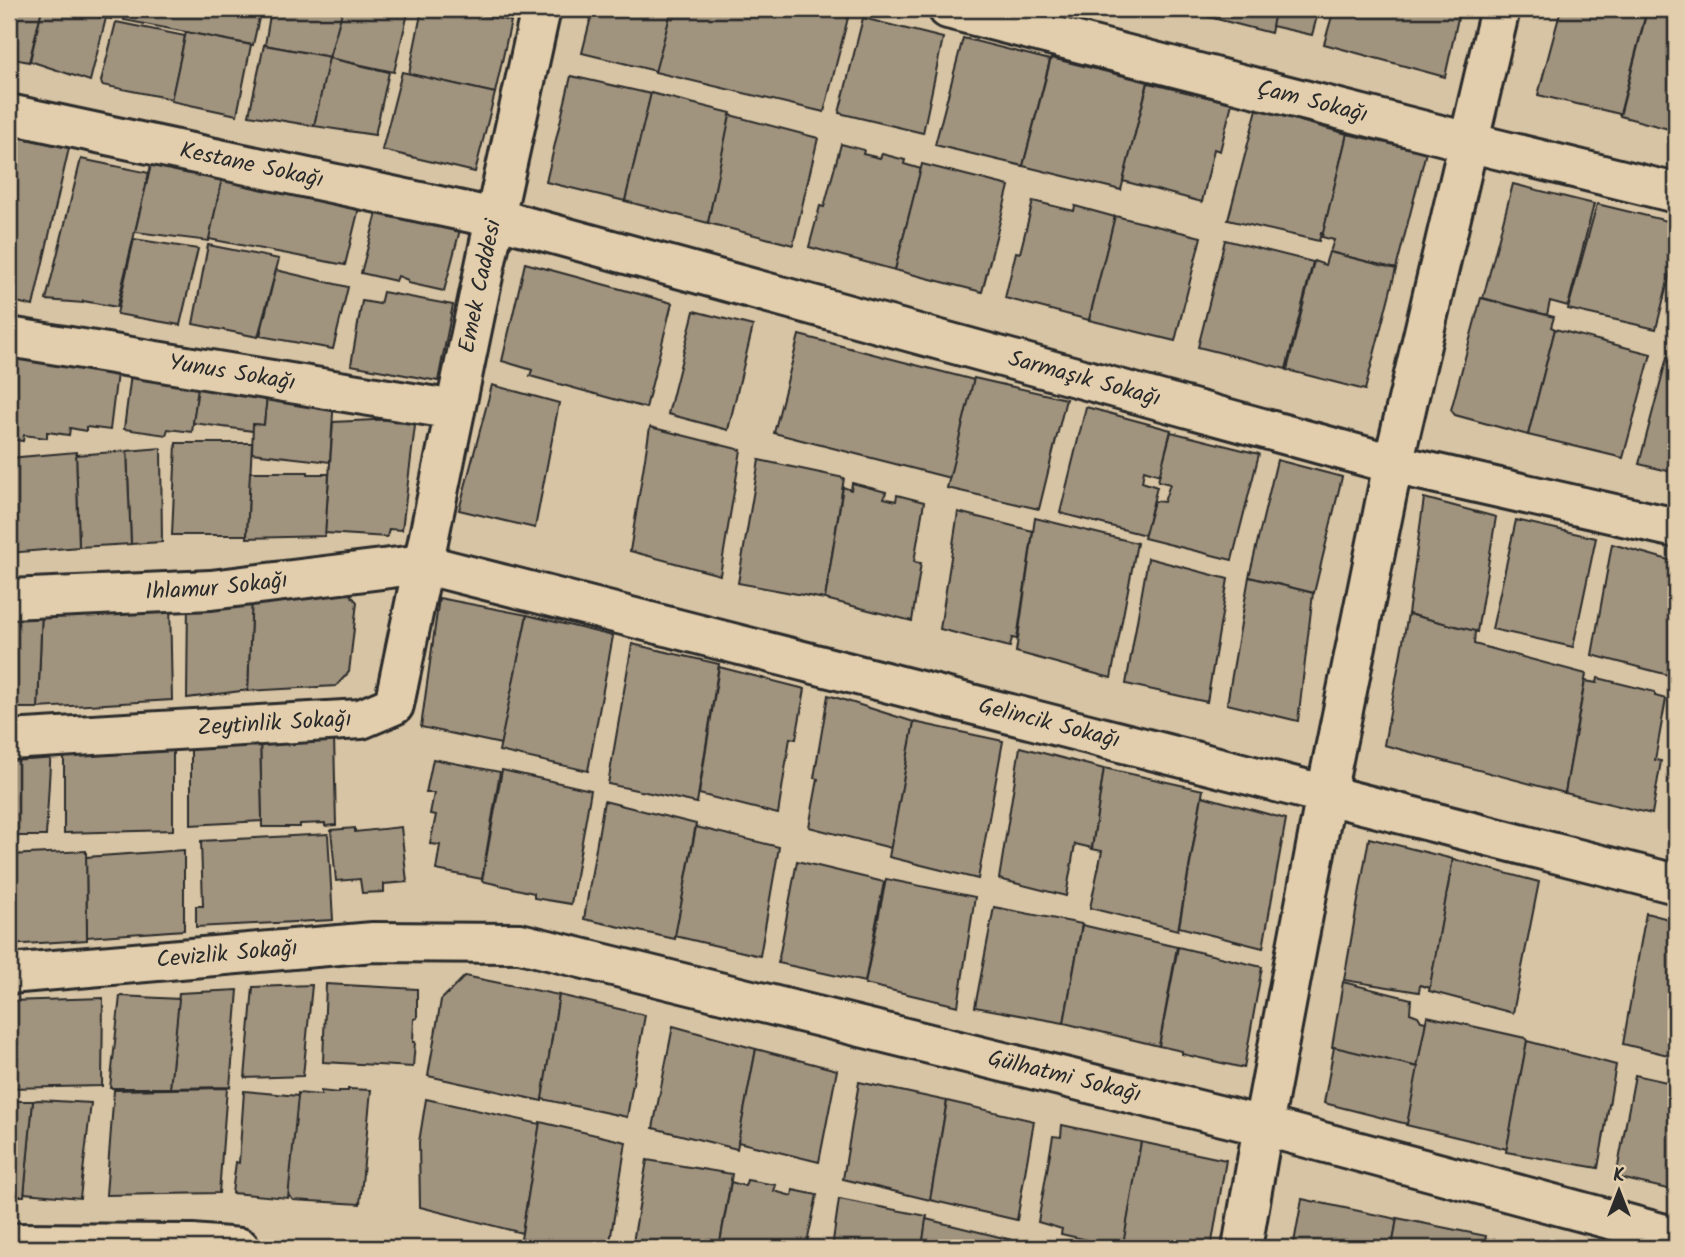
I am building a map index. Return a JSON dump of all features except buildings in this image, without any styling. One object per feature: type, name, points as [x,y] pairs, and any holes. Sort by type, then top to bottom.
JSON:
[{"type":"street","name":"Çam Sokağı","points":[[948,9],[1676,193]]},
{"type":"street","points":[[1241,1248],[1326,794],[1393,464],[1500,9]]},
{"type":"street","name":"Emek Caddesi","points":[[423,564],[495,218],[530,11]]},
{"type":"street","name":"Kestane Sokağı","points":[[9,114],[495,218]]},
{"type":"street","name":"Sarmaşık Sokağı","points":[[495,218],[1393,464],[1676,528]]},
{"type":"street","name":"Yunus Sokağı","points":[[9,337],[455,410]]},
{"type":"street","name":"Ihlamur Sokağı","points":[[9,599],[211,590],[423,564]]},
{"type":"street","name":"Zeytinlik Sokağı","points":[[9,740],[361,719],[394,705],[423,564]]},
{"type":"street","name":"Gelincik Sokağı","points":[[423,564],[1676,884]]},
{"type":"street","name":"Cevizlik Sokağı","points":[[9,974],[373,942],[447,942]]},
{"type":"street","name":"Gülhatmi Sokağı","points":[[447,942],[520,943],[1263,1126],[1676,1237]]},
{"type":"street","points":[[9,1243],[192,1244],[240,1248]]}]
